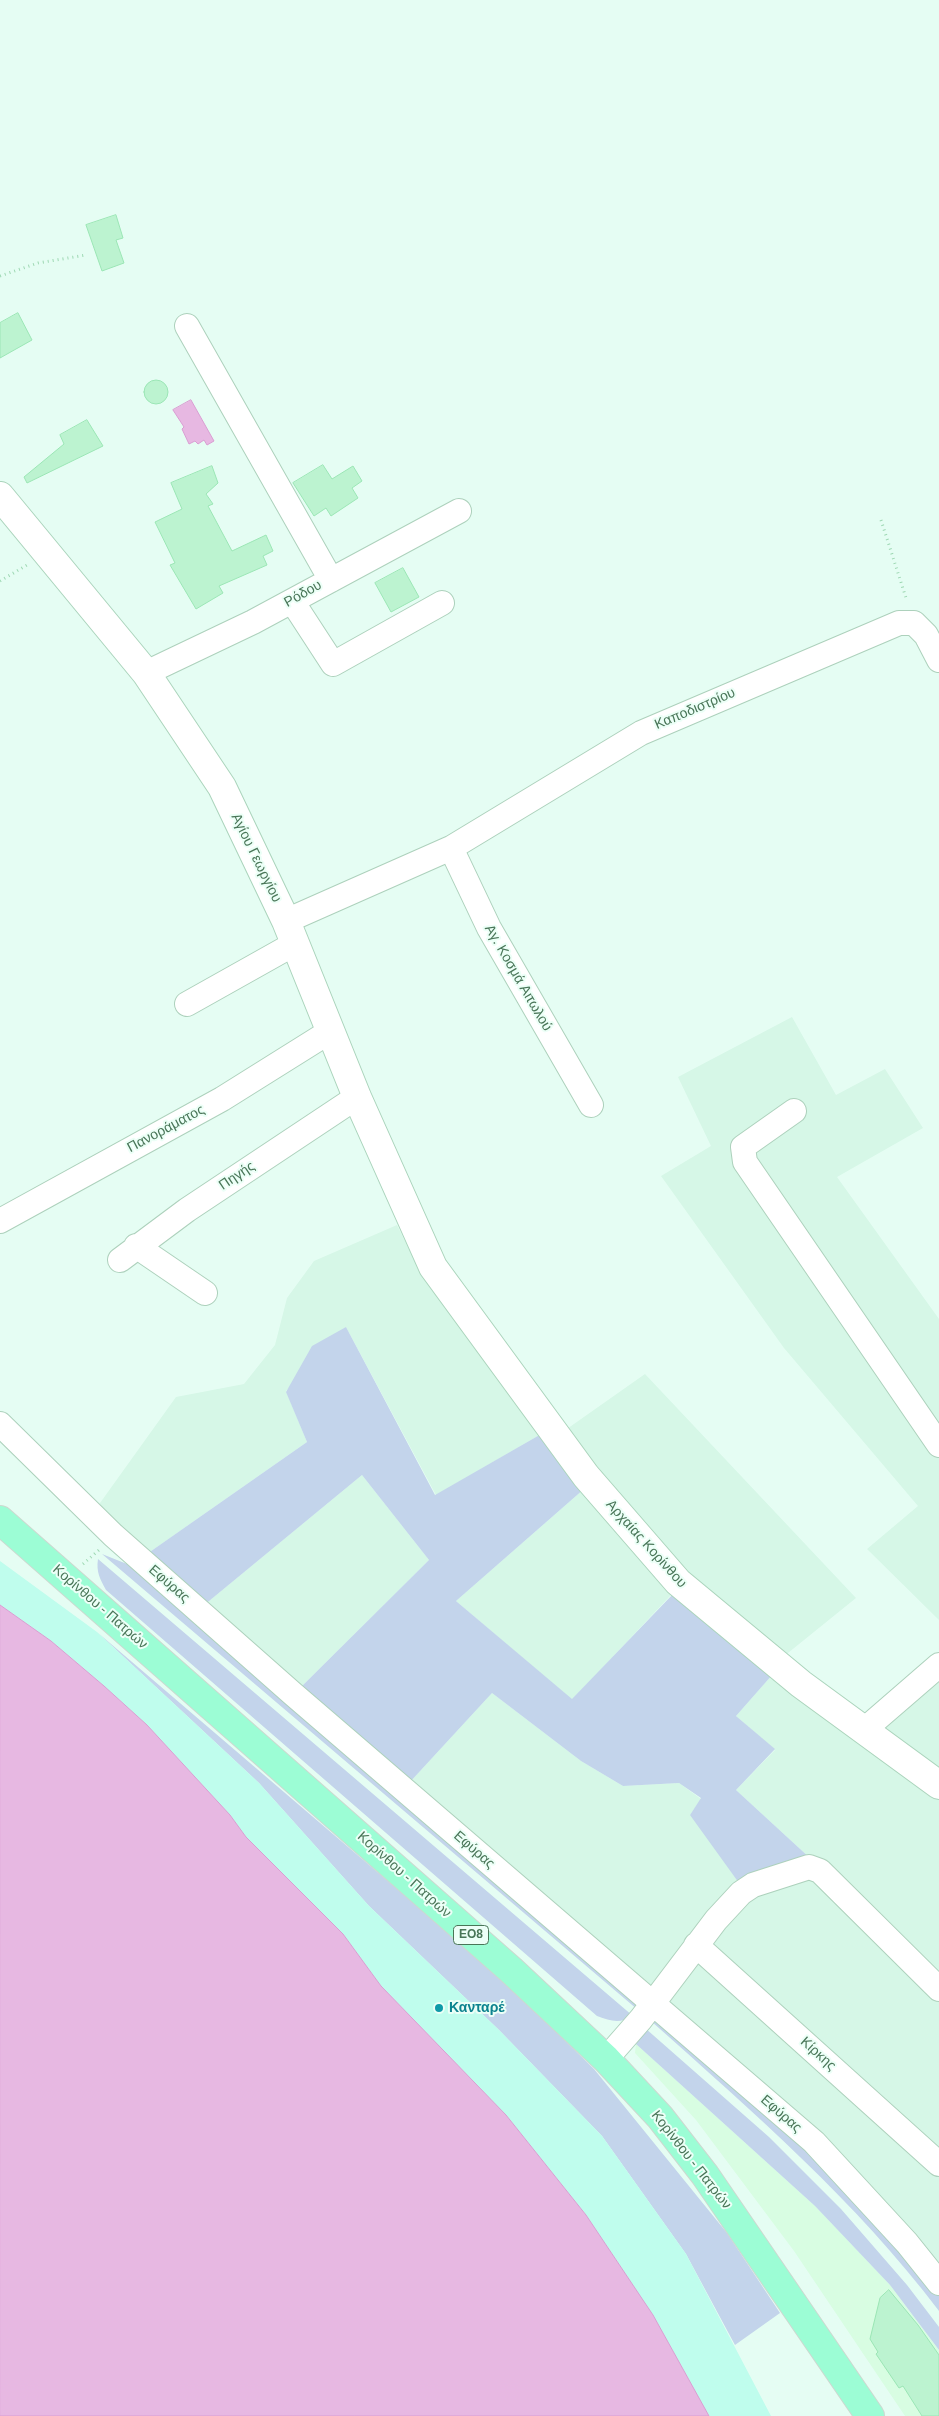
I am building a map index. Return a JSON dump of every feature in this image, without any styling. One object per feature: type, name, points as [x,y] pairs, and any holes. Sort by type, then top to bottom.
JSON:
[{"type":"main road","name":"Κορίνθου - Πατρών","points":[[0,1520],[511,1970],[606,2059],[660,2117],[705,2175],[870,2416]]},
{"type":"street","points":[[187,326],[331,580]]},
{"type":"street","name":"Αγίου Γεωργίου","points":[[0,496],[146,673],[222,787],[290,932],[357,1096],[433,1267]]},
{"type":"street","name":"Ρόδου","points":[[146,673],[254,622],[459,511]]},
{"type":"street","points":[[292,601],[333,664],[442,603]]},
{"type":"street","name":"Καποδιστρίου","points":[[187,1004],[290,932],[451,848],[641,733],[899,623],[914,624]]},
{"type":"street","points":[[914,624],[926,635],[939,660]]},
{"type":"street","name":"Αγ. Κοσμά Αιτωλού","points":[[451,848],[489,928],[591,1105]]},
{"type":"street","name":"Πανοράματος","points":[[0,1221],[222,1099],[330,1032]]},
{"type":"street","name":"Πηγής","points":[[205,1293],[128,1253],[357,1096]]},
{"type":"street","points":[[794,1111],[743,1147],[745,1162],[939,1445]]},
{"type":"street","name":"Αρχαίας Κορίνθου","points":[[433,1267],[586,1476],[664,1568],[801,1684],[939,1785]]},
{"type":"street","name":"Εφύρας","points":[[0,1424],[114,1535],[373,1763],[814,2142],[907,2243],[939,2283]]},
{"type":"street","points":[[864,1730],[939,1666]]},
{"type":"street","points":[[606,2059],[653,2004],[696,1945],[741,1894],[753,1886],[809,1867],[820,1871],[939,1989]]},
{"type":"street","name":"Κίρκης","points":[[696,1945],[939,2164]]},
{"type":"path","points":[[0,276],[38,262],[86,255]]},
{"type":"path","points":[[882,520],[914,624]]},
{"type":"path","points":[[0,581],[46,553]]},
{"type":"path","points":[[68,1578],[114,1535]]},
{"type":"shaded area","points":[[191,400],[214,441],[207,445],[204,440],[198,444],[195,441],[189,444],[182,429],[184,427],[173,410]]},
{"type":"shaded area","points":[[792,1017],[836,1095],[885,1069],[923,1128],[837,1177],[939,1319],[939,1620],[867,1549],[918,1506],[784,1348],[661,1176],[711,1146],[678,1077]]},
{"type":"shaded area","points":[[397,1225],[423,1277],[543,1433],[436,1495],[346,1327],[286,1391],[307,1442],[144,1556],[95,1510],[176,1397],[244,1384],[275,1345],[287,1298],[314,1261]]},
{"type":"shaded area","points":[[346,1327],[435,1495],[543,1433],[584,1489],[456,1601],[572,1699],[675,1592],[773,1674],[736,1716],[775,1749],[736,1790],[811,1859],[739,1883],[690,1815],[701,1798],[679,1783],[623,1786],[581,1761],[492,1693],[410,1782],[300,1688],[429,1560],[362,1475],[203,1606],[144,1556],[307,1442],[286,1392],[312,1346]]},
{"type":"shaded area","points":[[645,1374],[856,1598],[783,1657],[687,1578],[572,1700],[456,1601],[599,1476],[564,1431]]},
{"type":"shaded area","points":[[362,1475],[429,1560],[300,1688],[203,1606]]},
{"type":"shaded area","points":[[102,1554],[127,1564],[635,1996],[638,2010]]},
{"type":"shaded area","points":[[98,1559],[633,2016],[615,2021],[597,2016],[106,1590],[99,1575]]},
{"type":"shaded area","points":[[0,1605],[51,1641],[147,1725],[230,1815],[246,1837],[343,1934],[381,1986],[506,2115],[586,2215],[653,2315],[709,2416],[0,2416]]},
{"type":"shaded area","points":[[97,1632],[500,1977],[594,2069],[727,2233],[780,2313],[735,2345],[686,2254],[602,2136],[499,2030],[369,1906],[259,1783]]},
{"type":"shaded area","points":[[939,1673],[939,2270],[410,1782],[492,1693],[581,1761],[623,1786],[679,1783],[701,1799],[690,1815],[811,1859],[736,1790],[775,1750],[736,1716],[773,1674],[857,1737]]},
{"type":"shaded area","points":[[651,2021],[662,2021],[780,2122],[908,2257],[939,2295],[939,2311],[907,2271],[838,2195],[765,2124]]},
{"type":"shaded area","points":[[645,2028],[769,2137],[841,2209],[907,2285],[939,2327],[939,2350],[890,2285],[815,2206],[636,2044]]},
{"type":"shaded area","points":[[636,2044],[815,2206],[890,2285],[939,2350],[939,2416],[905,2416],[794,2251],[696,2120],[635,2053]]},
{"type":"sand","name":"Κανταρέ","points":[[0,1561],[97,1632],[259,1783],[369,1906],[499,2030],[602,2136],[686,2254],[771,2416],[709,2416],[653,2315],[586,2215],[506,2115],[381,1986],[343,1934],[246,1837],[230,1815],[147,1725],[51,1641],[0,1605]]},
{"type":"building","points":[[116,215],[123,238],[116,240],[124,263],[102,271],[86,225]]},
{"type":"building","points":[[18,313],[32,340],[0,358],[0,323]]},
{"type":"building","points":[[156,380],[164,384],[168,392],[164,400],[156,404],[148,400],[144,392],[148,384]]},
{"type":"building","points":[[87,420],[103,446],[27,483],[24,477],[64,444],[60,435]]},
{"type":"building","points":[[323,465],[332,479],[353,466],[362,481],[352,488],[358,498],[331,516],[326,508],[314,516],[293,483]]},
{"type":"building","points":[[212,466],[218,483],[206,494],[213,504],[208,506],[232,551],[266,535],[273,551],[263,556],[267,565],[219,586],[223,593],[196,609],[170,565],[175,563],[155,522],[182,509],[171,483]]},
{"type":"building","points":[[403,568],[419,597],[391,612],[375,583]]},
{"type":"building","points":[[889,2290],[918,2325],[939,2355],[939,2416],[922,2416],[903,2386],[899,2388],[876,2354],[878,2352],[870,2339],[880,2298]]},
{"type":"place","name":"Κανταρέ","points":[[439,2008]]}]
